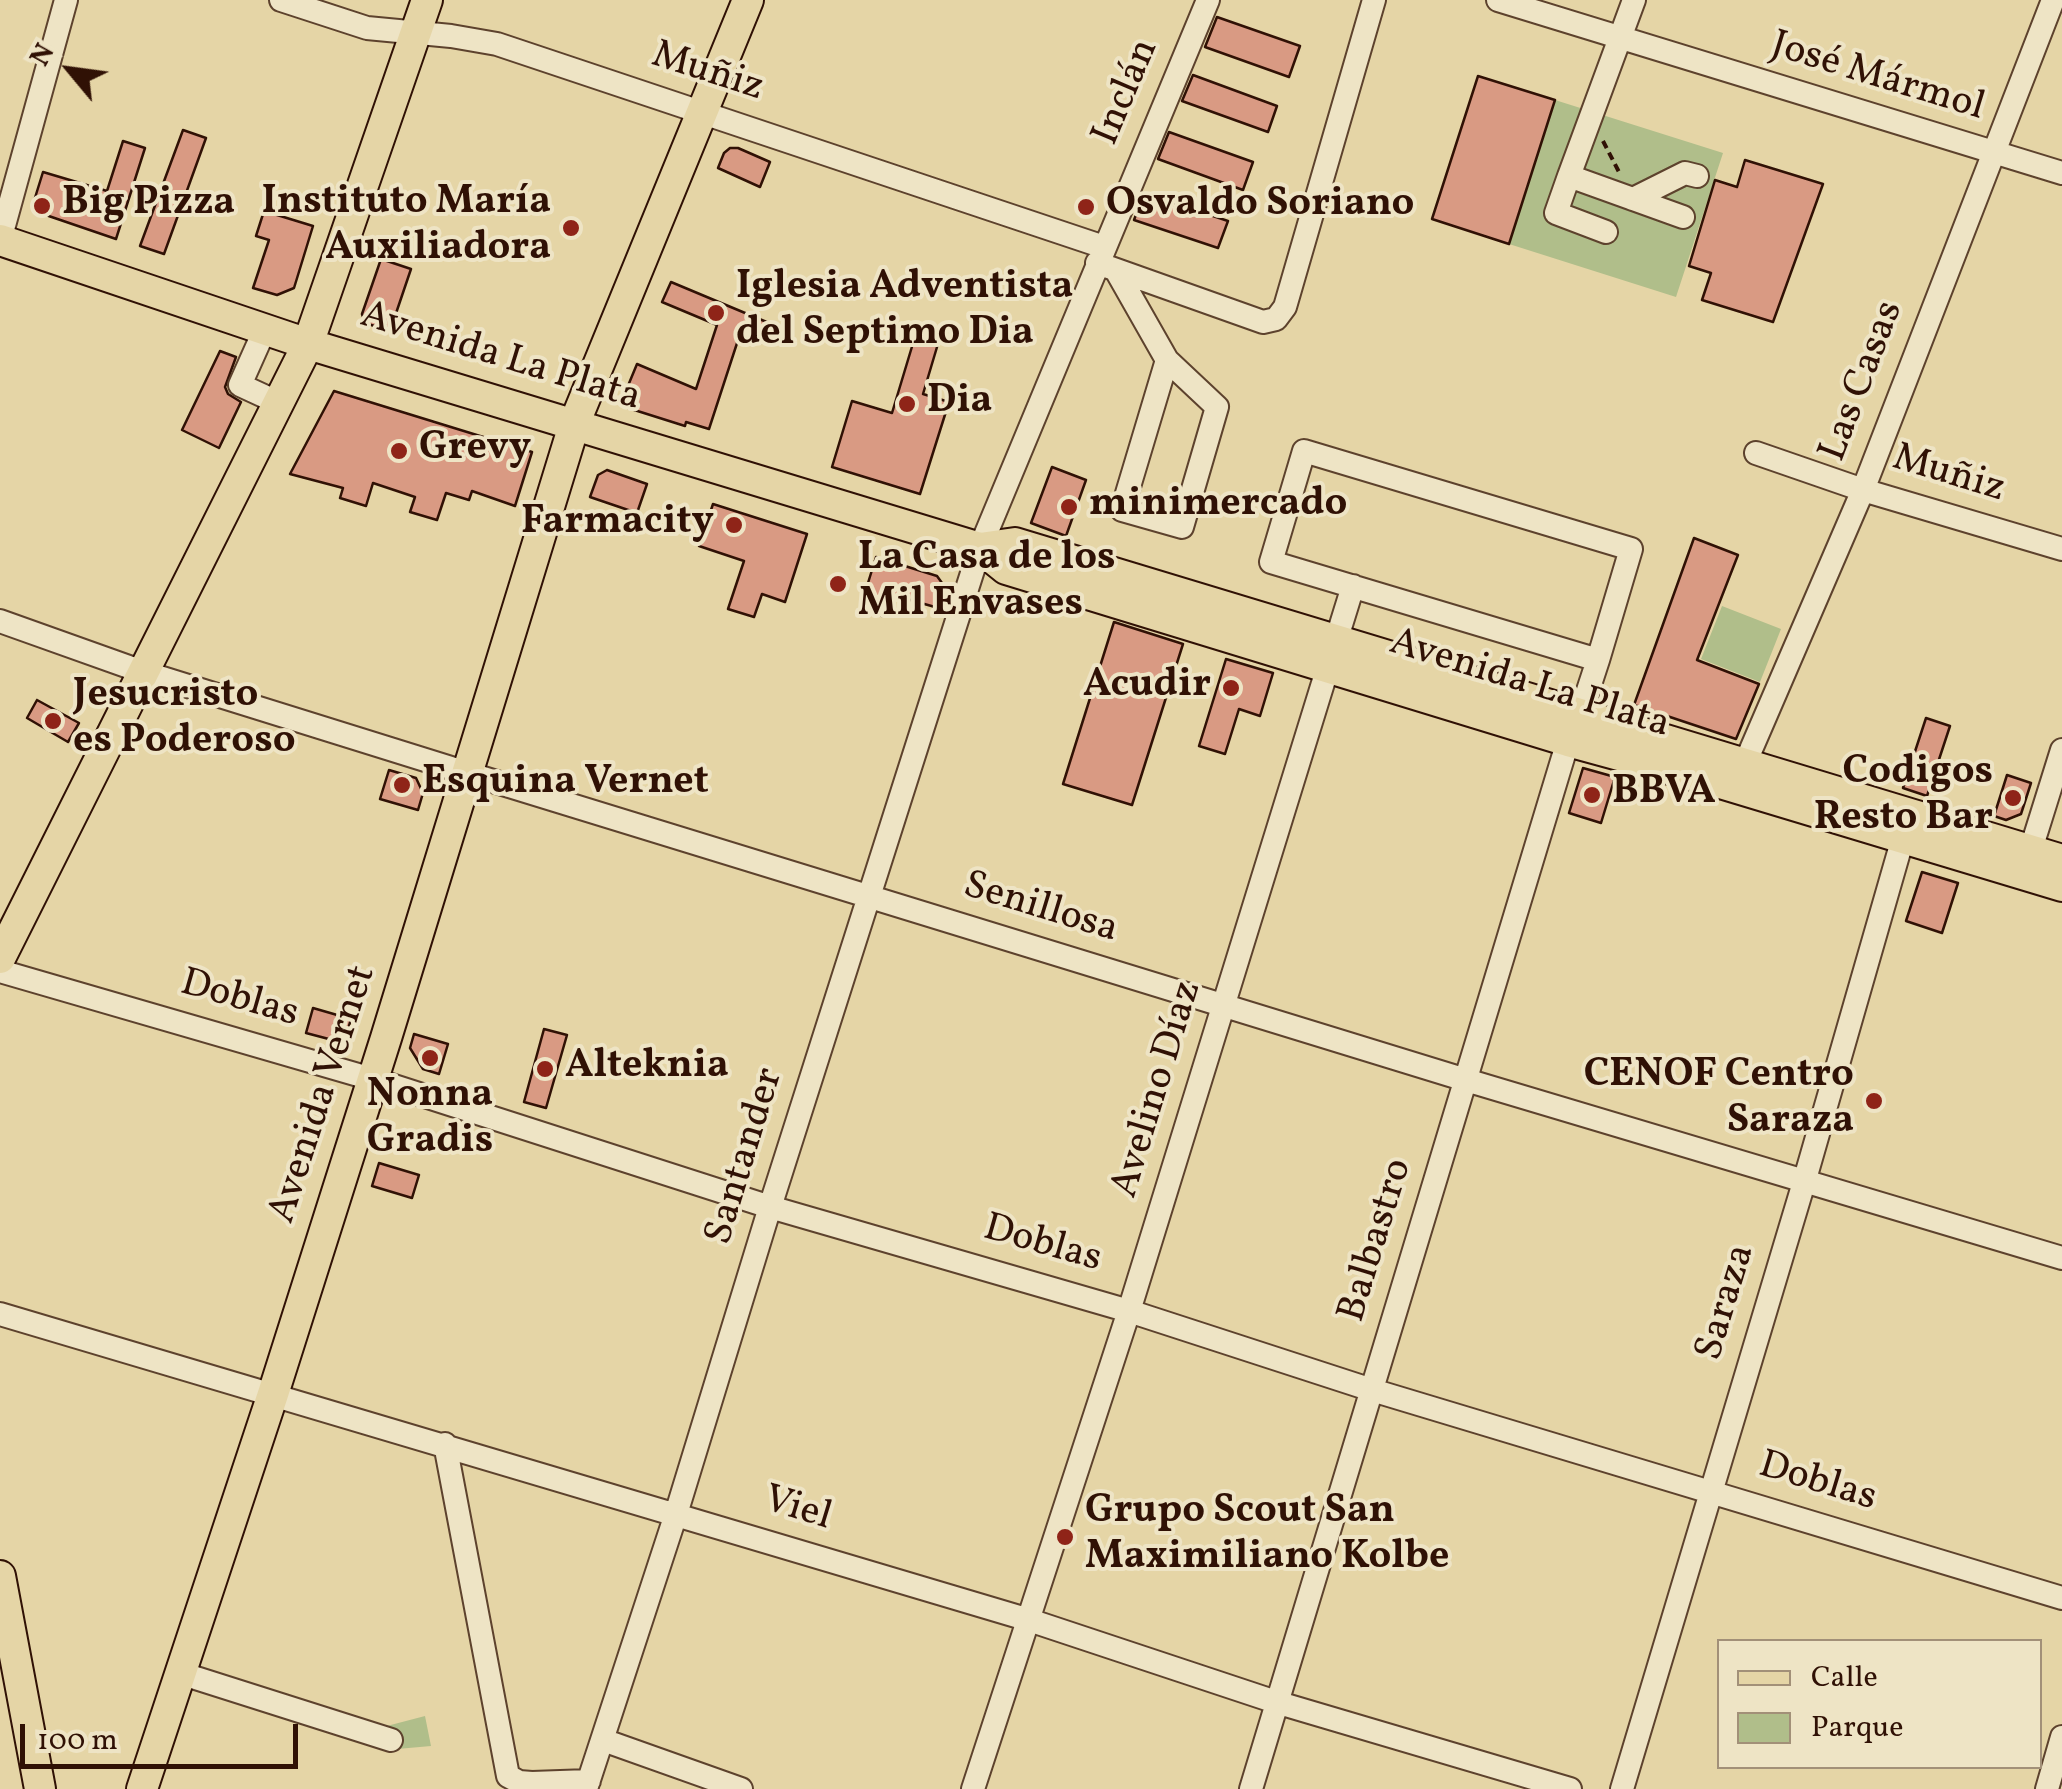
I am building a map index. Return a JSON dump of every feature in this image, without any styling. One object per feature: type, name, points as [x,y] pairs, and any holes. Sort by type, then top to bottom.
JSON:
[{"type":"main road","points":[[0,958],[308,344],[427,0]]},
{"type":"main road","name":"Avenida Vernet","points":[[142,1789],[273,1394],[575,422],[748,0]]},
{"type":"main road","name":"Avenida La Plata","points":[[0,240],[308,344],[980,548],[1015,543],[1333,654],[2026,862],[2062,886]]},
{"type":"main road","name":"Avenida La Plata","points":[[2026,862],[2062,860]]},
{"type":"main road","points":[[0,1576],[40,1789]]},
{"type":"street","points":[[0,240],[66,0]]},
{"type":"street","name":"Muñiz","points":[[281,0],[367,28],[496,44],[700,111],[1263,322],[1276,319],[1285,307],[1374,0]]},
{"type":"street","name":"Inclán","points":[[980,548],[1106,260],[1208,0]]},
{"type":"street","name":"José Mármol","points":[[1498,0],[2062,174]]},
{"type":"street","points":[[1606,232],[1556,212],[1634,0]]},
{"type":"street","name":"Las Casas","points":[[1740,776],[1863,490],[2053,0]]},
{"type":"street","points":[[1633,199],[1685,172],[1697,176]]},
{"type":"street","points":[[1569,176],[1683,217]]},
{"type":"street","points":[[1106,260],[1167,360],[1217,407],[1182,527],[1122,510],[1167,360]]},
{"type":"street","points":[[266,329],[240,385],[279,402]]},
{"type":"street","name":"Balbastro","points":[[1251,1789],[1631,550],[1304,451],[1270,562],[1353,586]]},
{"type":"street","name":"Muñiz","points":[[1756,453],[1863,490],[2062,549]]},
{"type":"street","name":"Santander","points":[[587,1785],[980,548]]},
{"type":"street","points":[[1353,586],[1598,660]]},
{"type":"street","name":"Avelino Díaz","points":[[973,1789],[1129,1310],[1353,586]]},
{"type":"street","name":"Senillosa","points":[[0,621],[143,672],[869,897],[2062,1258]]},
{"type":"street","points":[[2026,862],[2062,750]]},
{"type":"street","name":"Saraza","points":[[1622,1789],[1906,826]]},
{"type":"street","name":"Doblas","points":[[0,971],[372,1079],[770,1207],[1129,1310],[1372,1390],[2062,1598]]},
{"type":"street","name":"Viel","points":[[0,1314],[1026,1619],[1278,1702],[1570,1789]]},
{"type":"street","points":[[445,1444],[508,1776],[519,1782],[587,1785]]},
{"type":"street","points":[[180,1673],[391,1740]]},
{"type":"street","points":[[2047,1789],[2062,1737]]},
{"type":"street","points":[[603,1740],[741,1789]]},
{"type":"path","points":[[1591,116],[1633,199]]},
{"type":"green space","points":[[1555,100],[1723,153],[1676,297],[1509,244]]},
{"type":"green space","points":[[1722,606],[1781,629],[1760,682],[1701,659]]},
{"type":"green space","points":[[425,1716],[431,1746],[386,1750],[383,1727]]},
{"type":"building","points":[[1217,17],[1300,46],[1289,77],[1205,47]]},
{"type":"building","points":[[1193,75],[1277,106],[1268,132],[1182,101]]},
{"type":"building","points":[[1478,76],[1555,100],[1509,244],[1432,219]]},
{"type":"building","points":[[183,130],[206,138],[164,254],[140,246]]},
{"type":"building","points":[[1169,132],[1253,162],[1243,190],[1158,159]]},
{"type":"building","points":[[123,141],[145,148],[116,239],[37,212],[34,201],[43,172],[107,191]]},
{"type":"building","points":[[730,148],[770,162],[760,187],[718,168]]},
{"type":"building","points":[[1745,160],[1823,184],[1773,322],[1702,300],[1711,273],[1689,266],[1715,180],[1737,187]]},
{"type":"building","points":[[1144,193],[1228,221],[1218,248],[1134,220]]},
{"type":"building","points":[[264,211],[313,226],[294,288],[277,295],[253,288],[269,240],[256,236]]},
{"type":"building","points":[[381,259],[411,269],[390,331],[365,323],[362,314]]},
{"type":"building","points":[[671,282],[769,323],[761,343],[740,334],[709,429],[686,422],[685,426],[628,408],[625,393],[637,364],[696,389],[717,325],[662,302]]},
{"type":"building","points":[[917,330],[940,337],[923,394],[949,402],[920,494],[832,467],[852,401],[892,413]]},
{"type":"building","points":[[220,351],[236,357],[225,387],[228,394],[241,402],[219,448],[182,430]]},
{"type":"building","points":[[334,391],[532,452],[515,506],[472,491],[469,500],[446,493],[437,520],[410,512],[415,497],[373,483],[366,506],[340,498],[343,488],[290,474]]},
{"type":"building","points":[[1052,467],[1086,480],[1066,536],[1031,523]]},
{"type":"building","points":[[607,470],[647,484],[637,513],[590,497],[598,475]]},
{"type":"building","points":[[713,504],[807,534],[785,602],[762,594],[754,617],[728,609],[744,561],[699,546]]},
{"type":"building","points":[[1694,538],[1738,555],[1697,660],[1759,684],[1736,739],[1634,705]]},
{"type":"building","points":[[876,557],[937,576],[942,583],[935,607],[889,594],[882,616],[860,609]]},
{"type":"building","points":[[1114,622],[1183,644],[1132,805],[1063,784]]},
{"type":"building","name":"Acudir","points":[[1226,659],[1273,673],[1260,716],[1239,709],[1225,754],[1199,746]]},
{"type":"building","name":"Jesucristo es Poderoso","points":[[37,700],[79,723],[68,742],[27,718]]},
{"type":"building","points":[[1926,718],[1950,726],[1927,796],[1903,788]]},
{"type":"building","name":"BBVA","points":[[1583,768],[1615,777],[1601,823],[1569,813]]},
{"type":"building","name":"Esquina Vernet","points":[[389,770],[416,778],[423,793],[418,810],[380,799]]},
{"type":"building","name":"Codigos Resto Bar","points":[[2007,775],[2031,783],[2021,814],[2006,820],[1994,816]]},
{"type":"building","points":[[1922,872],[1958,883],[1942,933],[1906,921]]},
{"type":"building","points":[[313,1008],[351,1019],[344,1043],[306,1033]]},
{"type":"building","name":"Alteknia","points":[[544,1029],[567,1035],[546,1108],[524,1102]]},
{"type":"building","name":"Nonna Gradis","points":[[414,1034],[448,1044],[439,1074],[423,1069],[410,1048]]},
{"type":"building","points":[[379,1163],[419,1175],[412,1198],[372,1186]]},
{"type":"place","name":"Big Pizza","points":[[42,206]]},
{"type":"place","name":"Osvaldo Soriano","points":[[1086,207]]},
{"type":"place","name":"Instituto María Auxiliadora","points":[[571,228]]},
{"type":"place","name":"Iglesia Adventista del Septimo Dia","points":[[716,313]]},
{"type":"place","name":"Dia","points":[[907,404]]},
{"type":"place","name":"Grevy","points":[[399,451]]},
{"type":"place","name":"minimercado","points":[[1069,507]]},
{"type":"place","name":"Farmacity","points":[[734,525]]},
{"type":"place","name":"La Casa de los Mil Envases","points":[[838,584]]},
{"type":"place","name":"Acudir","points":[[1231,688]]},
{"type":"place","name":"Jesucristo es Poderoso","points":[[53,721]]},
{"type":"place","name":"Esquina Vernet","points":[[402,785]]},
{"type":"place","name":"BBVA","points":[[1592,795]]},
{"type":"place","name":"Codigos Resto Bar","points":[[2013,798]]},
{"type":"place","name":"Nonna Gradis","points":[[430,1058]]},
{"type":"place","name":"Alteknia","points":[[545,1069]]},
{"type":"place","name":"CENOF Centro Saraza","points":[[1874,1101]]},
{"type":"place","name":"Grupo Scout San Maximiliano Kolbe","points":[[1065,1537]]}]
